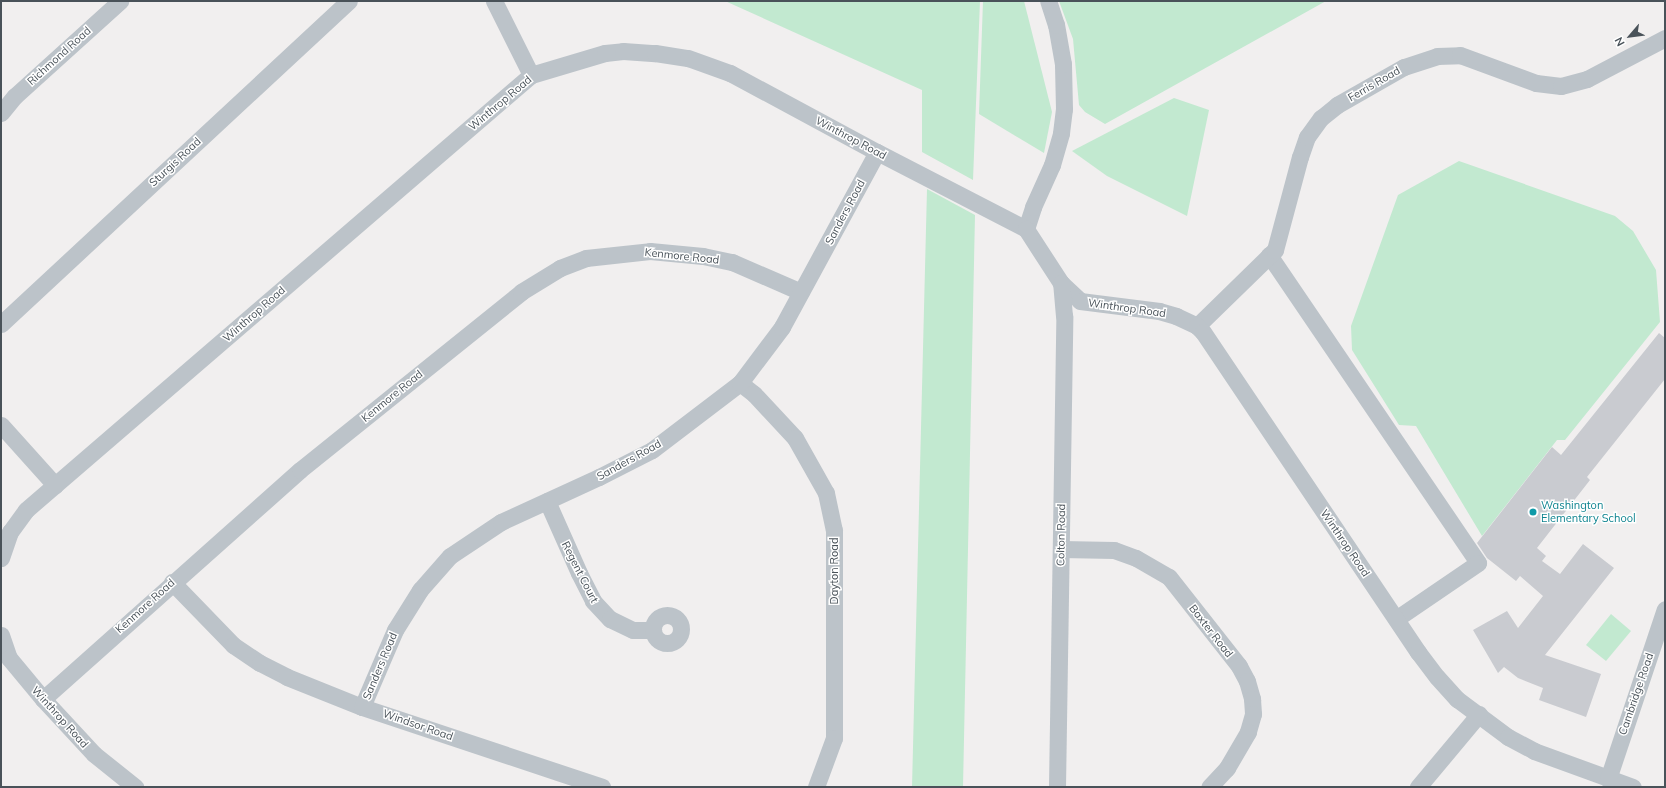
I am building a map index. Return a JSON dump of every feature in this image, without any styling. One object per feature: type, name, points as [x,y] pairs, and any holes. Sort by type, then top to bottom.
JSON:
[{"type":"street","name":"Richmond Road","points":[[1,113],[15,96],[120,1]]},
{"type":"street","name":"Sturgis Road","points":[[3,317],[349,1]]},
{"type":"street","points":[[494,1],[531,75]]},
{"type":"street","points":[[1026,229],[1033,206],[1052,165],[1061,133],[1064,109],[1063,64],[1056,25],[1048,1]]},
{"type":"street","name":"Ferris Road","points":[[1197,326],[1275,250],[1300,157],[1307,138],[1321,118],[1337,105],[1404,67],[1437,56],[1460,55],[1536,83],[1561,86],[1587,79],[1665,38]]},
{"type":"street","name":"Winthrop Road","points":[[1,558],[10,532],[26,510],[531,75],[605,53],[623,51],[655,53],[688,58],[730,73],[877,152],[1026,229],[1061,283],[1080,301],[1160,311],[1176,316],[1197,326],[1203,332],[1396,619],[1437,677],[1457,700],[1479,714],[1508,737],[1534,751],[1633,787]]},
{"type":"street","name":"Sanders Road","points":[[362,707],[395,630],[420,590],[450,556],[501,522],[547,502],[652,450],[740,383],[782,327],[877,152]]},
{"type":"street","name":"Kenmore Road","points":[[42,699],[172,582],[300,470],[521,292],[560,268],[586,258],[650,251],[695,255],[732,262],[801,292]]},
{"type":"street","points":[[1269,255],[1478,563],[1396,619]]},
{"type":"street","name":"Colton Road","points":[[1057,787],[1064,316],[1061,283]]},
{"type":"street","name":"Dayton Road","points":[[740,383],[754,394],[796,438],[826,493],[834,530],[834,738],[816,787]]},
{"type":"street","points":[[1,425],[55,485]]},
{"type":"street","name":"Regent Court","points":[[547,502],[593,601],[610,619],[633,630],[652,630]]},
{"type":"street","name":"Baxter Road","points":[[1061,548],[1114,550],[1136,558],[1169,577],[1239,666],[1247,682],[1252,699],[1253,714],[1248,732],[1227,768],[1209,787]]},
{"type":"street","name":"Windsor Road","points":[[172,582],[233,645],[260,663],[287,677],[362,707],[602,787]]},
{"type":"street","name":"Cambridge Road","points":[[1608,779],[1665,611]]},
{"type":"street","name":"Winthrop Road","points":[[1,635],[9,658],[42,699],[94,754],[130,785]]},
{"type":"street","points":[[1418,787],[1479,714]]},
{"type":"green space","points":[[725,1],[980,1],[973,180],[922,152],[922,90]]},
{"type":"green space","points":[[983,1],[1024,1],[1052,112],[1044,153],[979,114]]},
{"type":"green space","points":[[1059,1],[1326,1],[1105,124],[1085,112],[1079,105],[1073,39]]},
{"type":"green space","points":[[1174,98],[1209,110],[1187,216],[1107,176],[1072,151]]},
{"type":"green space","points":[[1459,161],[1615,216],[1633,231],[1656,270],[1660,322],[1565,440],[1557,440],[1482,536],[1416,426],[1399,425],[1352,350],[1351,326],[1398,195]]},
{"type":"green space","points":[[927,189],[975,215],[963,787],[912,787]]},
{"type":"green space","points":[[1611,614],[1631,631],[1606,661],[1586,645]]},
{"type":"building","name":"Washington Elementary School","points":[[1659,333],[1665,338],[1665,379],[1587,477],[1590,480],[1537,548],[1546,556],[1542,561],[1560,574],[1583,544],[1614,568],[1545,655],[1601,674],[1586,717],[1539,700],[1543,688],[1518,678],[1504,667],[1498,673],[1473,630],[1507,611],[1518,628],[1543,596],[1520,576],[1516,581],[1487,558],[1477,543],[1552,447],[1561,455]]},
{"type":"place","name":"Washington Elementary School","points":[[1533,512]]}]
